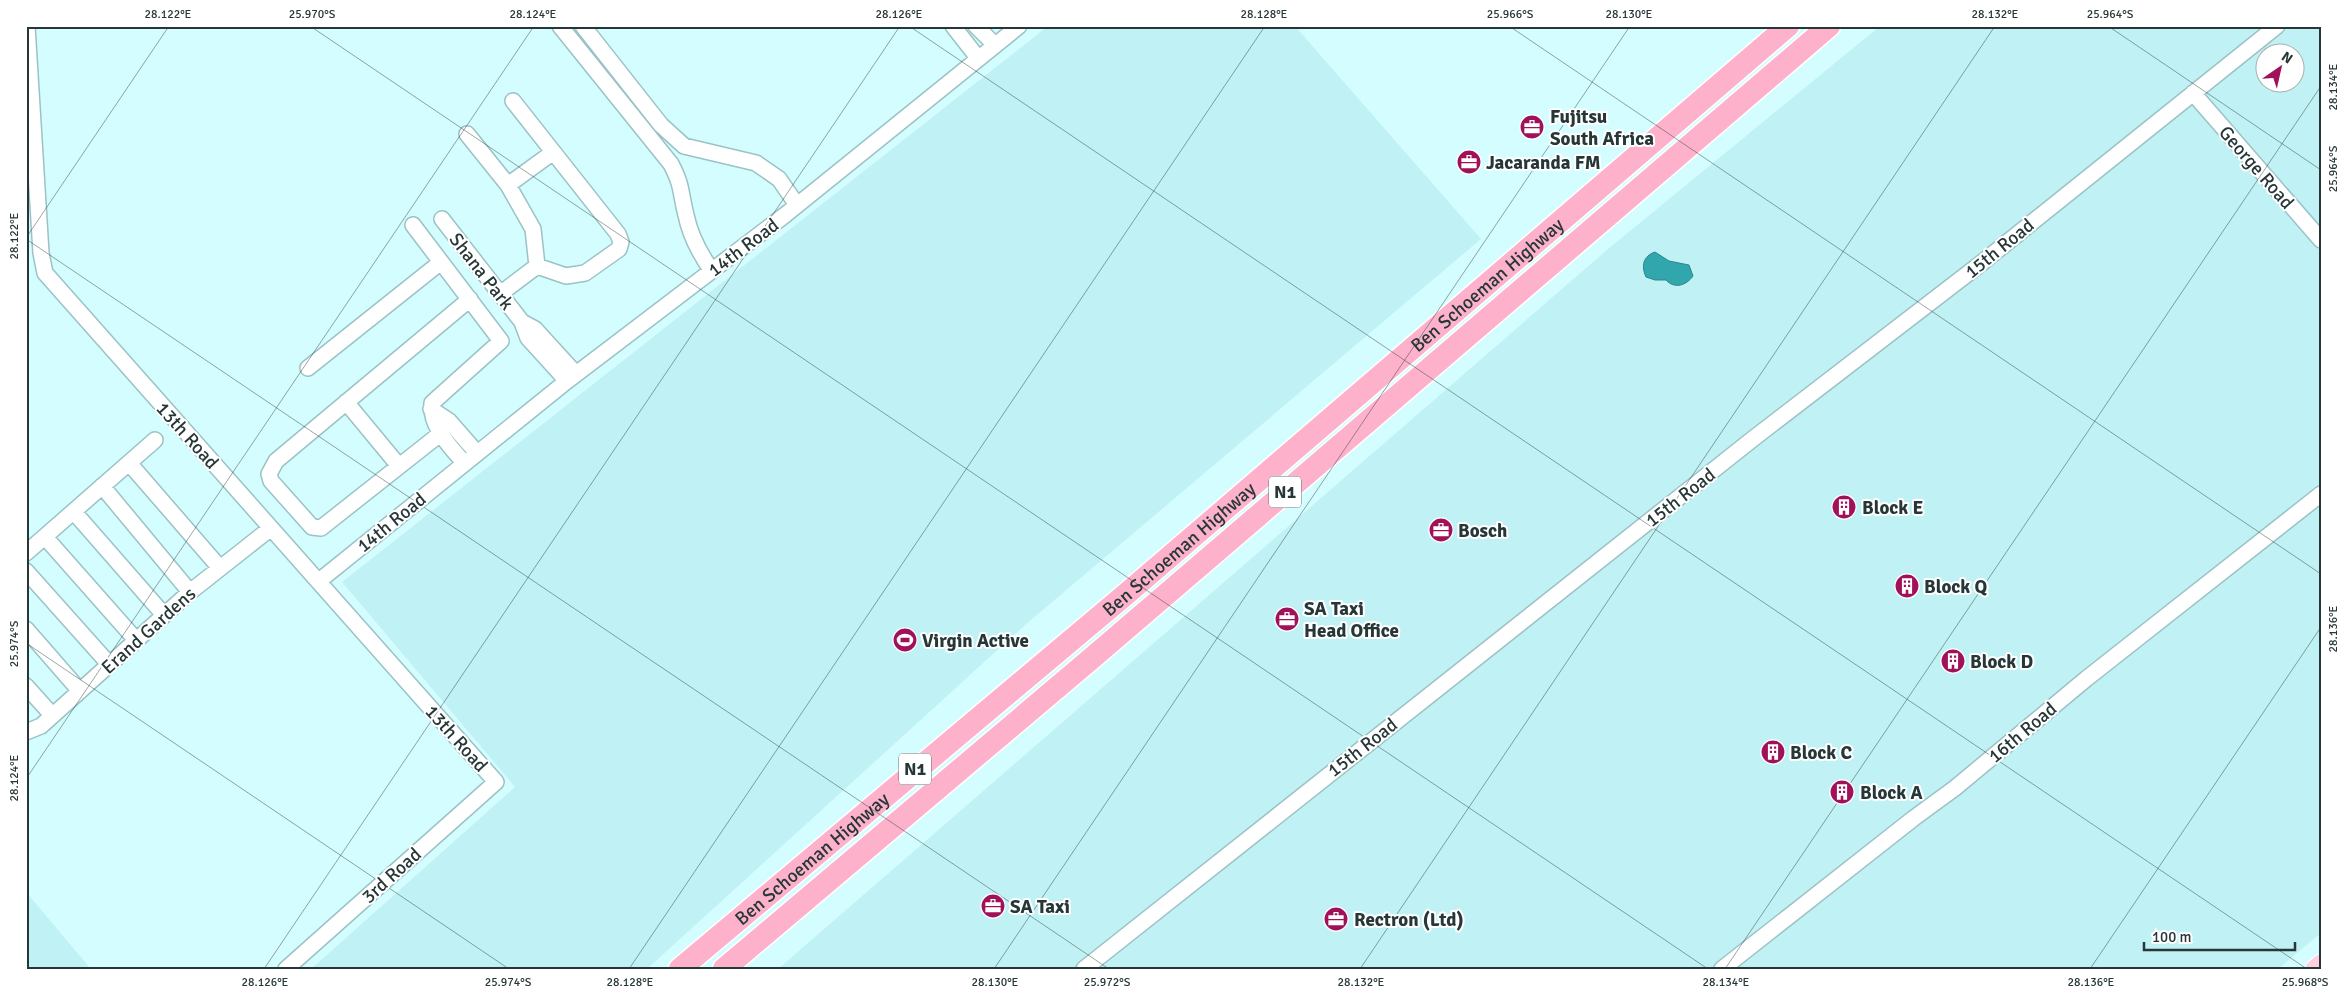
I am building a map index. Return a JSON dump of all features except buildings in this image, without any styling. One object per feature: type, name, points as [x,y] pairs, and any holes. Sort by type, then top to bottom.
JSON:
[{"type":"highway","name":"Ben Schoeman Highway","points":[[680,969],[1125,595],[1788,26]]},
{"type":"highway","name":"Ben Schoeman Highway","points":[[724,969],[1092,658],[1829,26]]},
{"type":"highway","points":[[663,969],[713,926],[754,905]]},
{"type":"main road","points":[[2315,969],[2321,964]]},
{"type":"street","name":"13th Road","points":[[27,26],[28,73],[41,253],[45,273],[496,782]]},
{"type":"street","points":[[560,26],[671,164],[681,182],[686,215],[696,246],[712,271]]},
{"type":"street","points":[[583,26],[661,125],[684,146],[756,163],[779,179],[798,205]]},
{"type":"street","points":[[953,26],[978,58]]},
{"type":"street","points":[[976,26],[995,45]]},
{"type":"street","name":"14th Road","points":[[319,582],[571,377],[798,205],[1019,26]]},
{"type":"street","name":"15th Road","points":[[1084,969],[1754,438],[1972,271],[2276,26]]},
{"type":"street","name":"George Road","points":[[2193,93],[2321,240]]},
{"type":"street","points":[[513,101],[552,153],[618,234],[621,245],[618,250],[585,273],[566,276],[537,266]]},
{"type":"street","points":[[467,134],[508,185],[535,235],[537,266]]},
{"type":"street","points":[[508,185],[552,153]]},
{"type":"street","name":"Shana Park","points":[[442,219],[522,322],[535,329],[571,377]]},
{"type":"street","points":[[413,225],[501,341],[434,400],[432,409],[444,439],[464,463]]},
{"type":"street","points":[[308,368],[441,262]]},
{"type":"street","points":[[500,294],[537,266]]},
{"type":"street","points":[[444,439],[399,466],[321,528],[312,527],[271,481],[269,474],[276,460],[470,299]]},
{"type":"street","points":[[346,402],[399,466]]},
{"type":"street","points":[[432,409],[449,422],[478,453]]},
{"type":"street","points":[[26,553],[155,440]]},
{"type":"street","points":[[130,462],[220,568]]},
{"type":"street","points":[[102,486],[190,592]]},
{"type":"street","name":"16th Road","points":[[1722,969],[1948,793],[2086,679],[2321,494]]},
{"type":"street","points":[[74,512],[164,615]]},
{"type":"street","name":"Erand Gardens","points":[[26,732],[35,730],[52,716],[190,592],[271,528]]},
{"type":"street","points":[[45,537],[136,640]]},
{"type":"street","points":[[26,571],[109,664]]},
{"type":"street","points":[[26,629],[80,691]]},
{"type":"street","points":[[26,686],[52,716]]},
{"type":"street","name":"3rd Road","points":[[286,969],[496,782]]},
{"type":"shaded area","points":[[1048,26],[1295,26],[1481,239],[1025,625],[647,969],[311,969],[515,787],[342,582]]},
{"type":"shaded area","points":[[1880,26],[2321,26],[2321,933],[2278,969],[778,969],[1608,249]]},
{"type":"shaded area","points":[[26,892],[91,969],[26,969]]},
{"type":"water","points":[[1655,252],[1669,261],[1689,265],[1693,276],[1687,282],[1680,285],[1673,285],[1666,280],[1655,280],[1646,277],[1644,262],[1648,256]]},
{"type":"place","name":"Fujitsu South Africa","points":[[1532,127]]},
{"type":"place","name":"Jacaranda FM","points":[[1469,162]]},
{"type":"place","name":"Block E","points":[[1844,507]]},
{"type":"place","name":"Bosch","points":[[1441,530]]},
{"type":"place","name":"Block Q","points":[[1907,586]]},
{"type":"place","name":"SA Taxi Head Office","points":[[1287,619]]},
{"type":"place","name":"Virgin Active","points":[[905,640]]},
{"type":"place","name":"Block D","points":[[1953,661]]},
{"type":"place","name":"Block C","points":[[1773,752]]},
{"type":"place","name":"Block A","points":[[1842,792]]},
{"type":"place","name":"SA Taxi","points":[[993,906]]},
{"type":"place","name":"Rectron (Ltd)","points":[[1336,919]]}]
